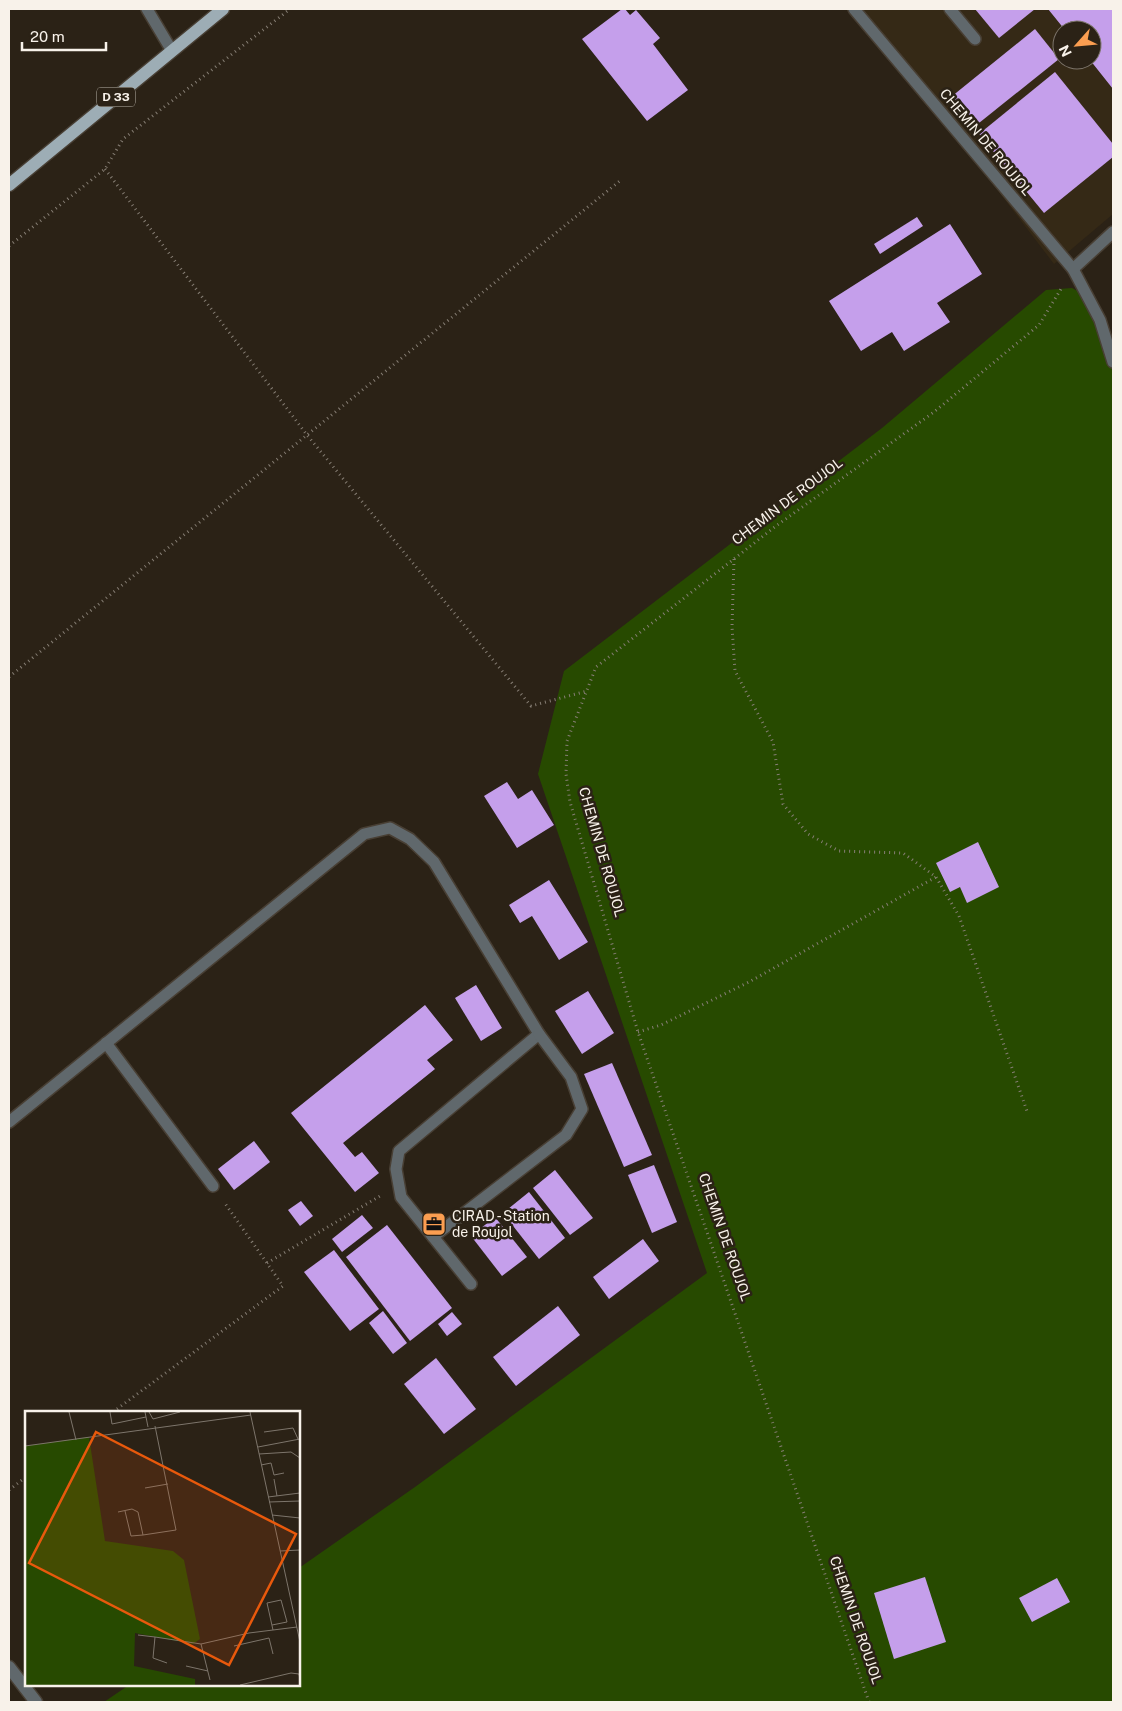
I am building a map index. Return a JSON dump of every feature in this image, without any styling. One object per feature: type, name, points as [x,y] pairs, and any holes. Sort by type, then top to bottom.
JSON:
[{"type":"main road","name":"D 33","points":[[9,185],[223,9]]},
{"type":"street","points":[[9,1667],[36,1702]]},
{"type":"lane","points":[[147,9],[172,51]]},
{"type":"lane","name":"CHEMIN DE ROUJOL","points":[[854,9],[1073,269]]},
{"type":"lane","points":[[950,9],[974,38]]},
{"type":"lane","points":[[1113,232],[1073,269],[1100,320],[1113,362]]},
{"type":"lane","points":[[9,1122],[364,834],[390,828],[410,838],[434,862],[539,1034],[571,1077],[582,1109],[566,1135],[433,1237]]},
{"type":"lane","points":[[471,1284],[401,1197],[396,1169],[399,1151],[539,1034]]},
{"type":"lane","points":[[106,1043],[213,1186]]},
{"type":"path","points":[[9,246],[105,168],[123,139],[290,9]]},
{"type":"path","points":[[105,168],[307,435],[531,706],[587,691]]},
{"type":"path","points":[[9,677],[621,180]]},
{"type":"path","name":"CHEMIN DE ROUJOL","points":[[869,1702],[638,1032],[570,802],[566,774],[567,741],[596,667],[776,526],[934,412],[1039,324],[1073,269]]},
{"type":"path","points":[[734,559],[732,627],[735,671],[773,742],[783,804],[808,834],[839,851],[903,853],[936,877],[959,916],[1028,1114]]},
{"type":"path","points":[[638,1032],[661,1025],[749,982],[936,877]]},
{"type":"path","points":[[267,1263],[399,1185]]},
{"type":"path","points":[[114,1411],[283,1286],[213,1186]]},
{"type":"path","points":[[9,1490],[25,1478]]},
{"type":"shaded area","points":[[859,9],[1113,9],[1113,214],[1054,264]]},
{"type":"green space","points":[[1072,288],[1087,296],[1113,365],[1113,1702],[104,1702],[128,1686],[300,1686],[300,1567],[415,1487],[707,1273],[538,774],[564,671],[882,428],[1046,290]]},
{"type":"building","points":[[622,9],[625,9],[630,15],[636,10],[660,38],[653,44],[688,90],[647,121],[582,39]]},
{"type":"building","points":[[975,9],[1035,9],[999,38]]},
{"type":"building","points":[[1048,9],[1113,9],[1113,89],[1098,70],[1102,70],[1102,20],[1057,20]]},
{"type":"building","points":[[1035,29],[1052,50],[1052,65],[974,127],[951,97]]},
{"type":"building","points":[[1055,72],[1113,144],[1113,157],[1044,213],[979,134]]},
{"type":"building","points":[[917,217],[923,226],[880,254],[874,244]]},
{"type":"building","points":[[950,224],[982,274],[937,303],[950,322],[904,351],[892,332],[861,351],[829,301]]},
{"type":"building","points":[[507,782],[518,799],[532,790],[554,825],[517,848],[484,796]]},
{"type":"building","points":[[978,842],[999,887],[967,903],[960,887],[950,892],[936,863]]},
{"type":"building","points":[[549,880],[588,942],[559,960],[532,916],[520,923],[509,905]]},
{"type":"building","points":[[476,985],[502,1028],[481,1041],[455,998]]},
{"type":"building","points":[[588,991],[614,1033],[582,1054],[555,1011]]},
{"type":"building","points":[[425,1005],[453,1040],[427,1060],[435,1069],[343,1143],[355,1157],[362,1152],[379,1173],[355,1192],[291,1113]]},
{"type":"building","points":[[612,1063],[652,1155],[624,1167],[584,1074]]},
{"type":"building","points":[[254,1141],[270,1162],[234,1190],[218,1169]]},
{"type":"building","points":[[654,1165],[677,1222],[652,1233],[628,1175]]},
{"type":"building","points":[[555,1170],[593,1218],[570,1235],[533,1188]]},
{"type":"building","points":[[529,1192],[565,1238],[539,1259],[503,1213]]},
{"type":"building","points":[[301,1201],[313,1216],[300,1226],[288,1210]]},
{"type":"building","points":[[362,1215],[373,1228],[342,1252],[332,1239]]},
{"type":"building","points":[[495,1217],[527,1257],[502,1276],[471,1236]]},
{"type":"building","points":[[387,1225],[452,1308],[410,1341],[346,1257]]},
{"type":"building","points":[[643,1239],[659,1261],[609,1299],[593,1277]]},
{"type":"building","points":[[334,1250],[379,1309],[350,1331],[304,1272]]},
{"type":"building","points":[[558,1306],[580,1335],[516,1386],[493,1357]]},
{"type":"building","points":[[383,1311],[407,1343],[393,1354],[369,1323]]},
{"type":"building","points":[[452,1312],[462,1324],[447,1336],[438,1324]]},
{"type":"building","points":[[436,1358],[476,1409],[444,1434],[404,1384]]},
{"type":"building","points":[[925,1577],[946,1642],[894,1659],[874,1593]]},
{"type":"building","points":[[1057,1578],[1070,1602],[1032,1622],[1019,1598]]},
{"type":"place","name":"CIRAD - Station de Roujol","points":[[434,1224]]}]
